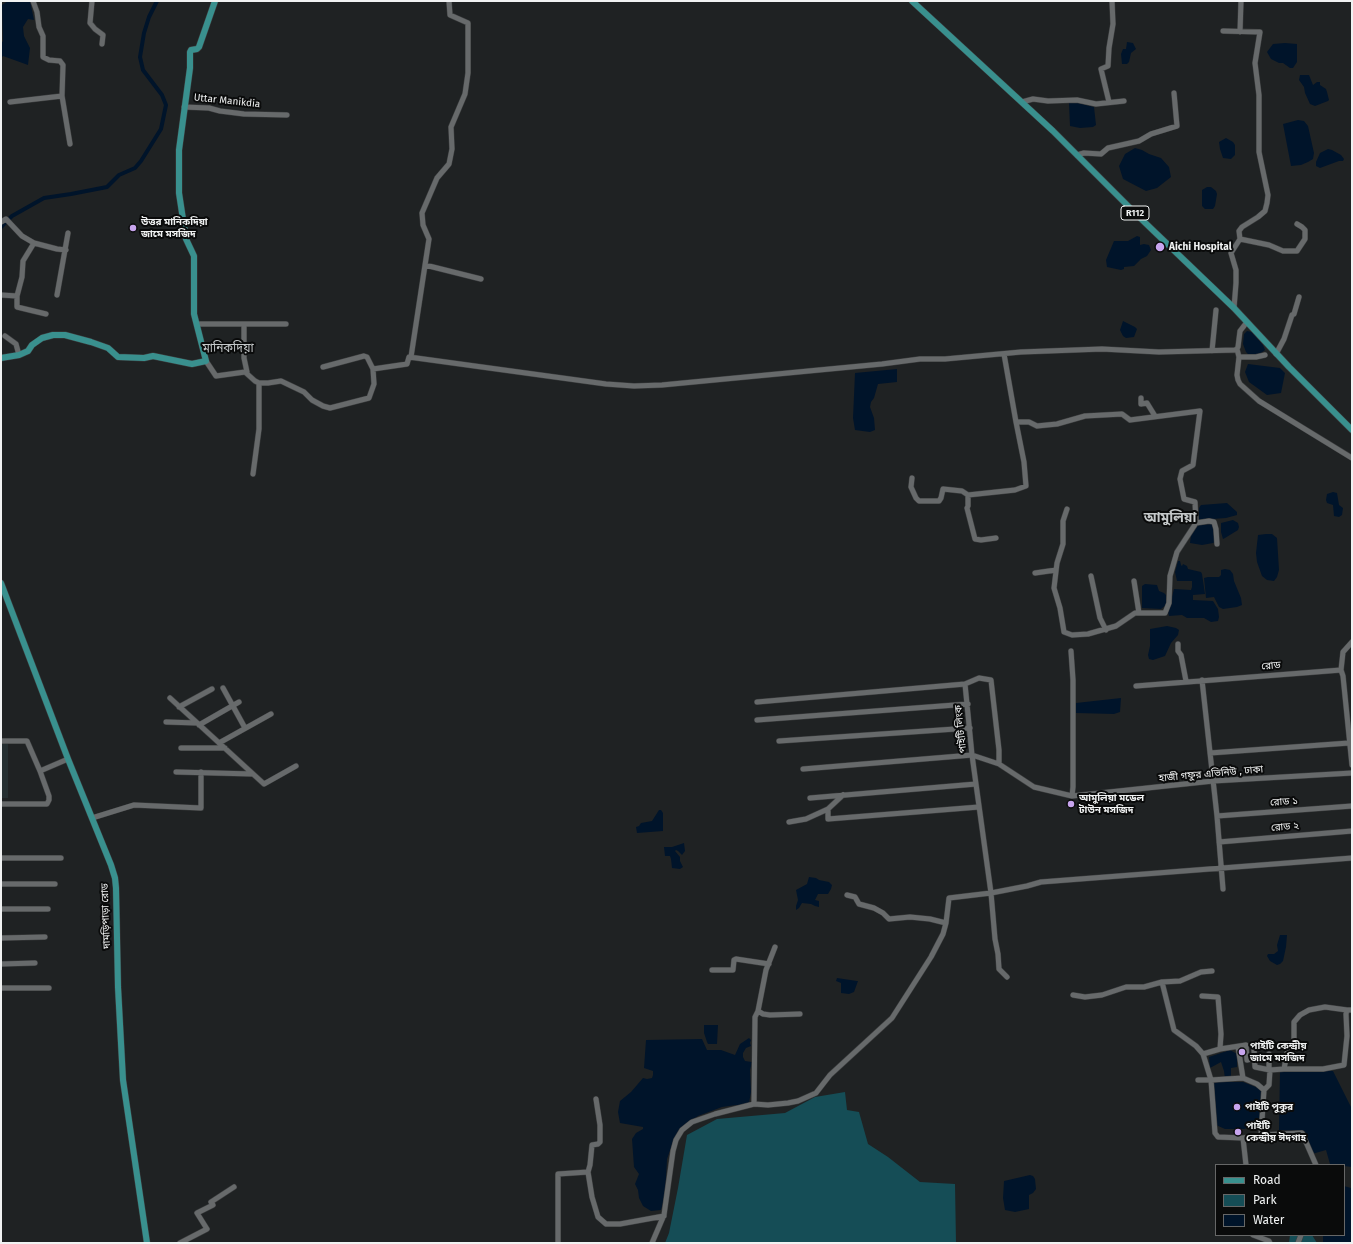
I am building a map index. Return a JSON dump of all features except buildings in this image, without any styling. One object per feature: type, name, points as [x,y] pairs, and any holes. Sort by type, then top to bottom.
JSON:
[{"type":"main road","points":[[184,107],[190,68],[190,52],[191,50],[199,47],[215,1]]},
{"type":"main road","name":"R112","points":[[912,1],[1022,102],[1234,308],[1276,354],[1352,430]]},
{"type":"main road","name":"Uttar Manikdia","points":[[184,107],[179,150],[179,193],[186,239],[194,256],[194,314],[206,361]]},
{"type":"main road","points":[[1,358],[19,355],[28,351],[32,345],[42,338],[53,335],[65,335],[108,348],[118,357],[144,358],[153,356],[192,364],[206,361]]},
{"type":"main road","name":"দামড়িপাড়া রোড","points":[[1,583],[68,759],[111,865],[116,888],[118,987],[123,1080],[147,1243]]},
{"type":"street","points":[[33,1],[37,12],[39,27],[44,36],[43,57],[45,59],[60,61],[62,63],[62,96],[70,144]]},
{"type":"street","points":[[92,1],[90,23],[103,35],[102,44]]},
{"type":"street","points":[[373,368],[407,364],[409,357],[412,357],[429,239],[423,225],[422,213],[437,178],[449,164],[452,149],[451,127],[465,94],[468,73],[468,23],[450,15],[449,1]]},
{"type":"street","points":[[1109,102],[1101,69],[1108,66],[1113,24],[1112,1]]},
{"type":"street","points":[[1240,32],[1241,1]]},
{"type":"street","points":[[1223,31],[1260,32],[1256,63],[1259,95],[1259,152],[1268,196],[1265,210],[1258,217],[1242,227],[1239,231],[1240,239],[1231,253],[1236,270],[1234,308]]},
{"type":"street","points":[[1077,155],[1088,153],[1101,154],[1108,148],[1139,141],[1151,134],[1177,126],[1174,93]]},
{"type":"street","points":[[10,102],[62,96]]},
{"type":"street","points":[[1022,102],[1033,99],[1053,101],[1077,100],[1096,104],[1124,101]]},
{"type":"street","name":"Uttar Manikdia","points":[[184,107],[209,108],[244,114],[287,115]]},
{"type":"street","points":[[3,220],[12,226],[22,236],[34,243],[66,250]]},
{"type":"street","points":[[1240,239],[1269,245],[1283,251],[1297,252],[1304,239],[1305,230],[1297,224]]},
{"type":"street","points":[[57,295],[68,233]]},
{"type":"street","points":[[34,243],[23,261],[22,277],[17,296],[17,307],[46,314]]},
{"type":"street","points":[[425,265],[481,279]]},
{"type":"street","points":[[1,295],[17,296]]},
{"type":"street","points":[[1276,354],[1284,339],[1286,329],[1292,314],[1294,314],[1299,297]]},
{"type":"street","points":[[1212,351],[1216,310]]},
{"type":"street","points":[[1247,322],[1240,331],[1237,349],[1239,357],[1237,374],[1238,380],[1259,401],[1352,458]]},
{"type":"street","points":[[197,324],[286,324]]},
{"type":"street","points":[[244,324],[244,358],[247,372],[255,381],[259,383],[268,383],[281,380],[304,392],[312,400],[325,408],[368,398],[374,384],[373,368],[367,357],[364,356],[323,367]]},
{"type":"street","points":[[5,336],[16,344],[19,355]]},
{"type":"street","points":[[412,357],[606,384],[634,386],[683,383],[920,359],[945,359],[1004,354],[1102,349],[1159,352],[1237,349]]},
{"type":"street","points":[[912,478],[911,487],[919,501],[939,501],[943,489],[962,491],[968,495],[1015,490],[1026,486],[1024,462],[1004,354]]},
{"type":"street","points":[[1239,357],[1256,357],[1265,355]]},
{"type":"street","points":[[206,361],[217,376],[247,372]]},
{"type":"street","points":[[253,474],[259,429],[259,383]]},
{"type":"street","points":[[1141,398],[1141,404],[1147,403],[1155,416]]},
{"type":"street","points":[[1016,422],[1030,422],[1037,426],[1057,424],[1085,416],[1122,414],[1130,420],[1200,411],[1193,465],[1182,472],[1180,479],[1184,499],[1195,502],[1196,523],[1177,552],[1170,576],[1169,603],[1165,613],[1139,613],[1129,617],[1116,626],[1088,634],[1072,635],[1064,632],[1060,608],[1054,588],[1056,570],[1063,544],[1063,521],[1067,509]]},
{"type":"street","points":[[968,495],[967,508],[975,539],[981,540],[996,538]]},
{"type":"street","points":[[1196,523],[1214,522],[1217,544]]},
{"type":"street","points":[[1035,573],[1056,570]]},
{"type":"street","points":[[1091,576],[1099,612],[1106,630]]},
{"type":"street","points":[[1134,581],[1139,613]]},
{"type":"street","points":[[1352,642],[1343,652],[1341,670],[1343,676],[1352,765]]},
{"type":"street","points":[[1178,644],[1178,651],[1181,655],[1186,681]]},
{"type":"street","points":[[1071,650],[1073,680],[1072,796]]},
{"type":"street","name":"রোড","points":[[1136,686],[1341,670]]},
{"type":"street","points":[[757,702],[965,684],[979,678],[991,680],[999,750],[999,764]]},
{"type":"street","points":[[1202,680],[1217,816],[1223,890]]},
{"type":"street","name":"পাইটি লিংক","points":[[965,684],[972,755],[991,894],[999,969],[1007,977]]},
{"type":"street","points":[[223,688],[245,728]]},
{"type":"street","points":[[180,707],[212,689]]},
{"type":"street","points":[[170,698],[264,784],[296,766]]},
{"type":"street","points":[[166,722],[198,724],[239,702]]},
{"type":"street","points":[[757,720],[968,704]]},
{"type":"street","points":[[219,743],[271,714]]},
{"type":"street","points":[[779,741],[970,728]]},
{"type":"street","points":[[1,741],[27,741],[50,796],[47,804],[1,804]]},
{"type":"street","points":[[1210,753],[1349,743]]},
{"type":"street","points":[[181,748],[225,748]]},
{"type":"street","points":[[803,769],[972,755]]},
{"type":"street","name":"হাজী গফুর এভিনিউ , ঢাকা","points":[[972,755],[999,764],[1034,787],[1072,796],[1213,781],[1352,774]]},
{"type":"street","points":[[40,771],[68,759]]},
{"type":"street","points":[[176,772],[253,774]]},
{"type":"street","points":[[92,818],[134,805],[201,808],[201,772]]},
{"type":"street","points":[[810,798],[976,784]]},
{"type":"street","points":[[789,822],[806,819],[828,809],[843,795]]},
{"type":"street","name":"রোড ১","points":[[1217,816],[1352,806]]},
{"type":"street","points":[[828,809],[828,819],[979,807]]},
{"type":"street","name":"রোড ২","points":[[1219,842],[1352,830]]},
{"type":"street","points":[[1,858],[61,858]]},
{"type":"street","points":[[652,1243],[664,1216],[673,1151],[676,1140],[682,1130],[692,1122],[699,1119],[754,1104],[768,1105],[798,1101],[816,1093],[830,1075],[892,1018],[931,957],[943,934],[949,898],[991,894],[1041,882],[1352,858]]},
{"type":"street","points":[[1,884],[55,884]]},
{"type":"street","points":[[847,895],[854,897],[859,904],[874,908],[883,913],[889,919],[910,917],[930,919],[946,923]]},
{"type":"street","points":[[1,909],[48,909]]},
{"type":"street","points":[[1,938],[45,937]]},
{"type":"street","points":[[754,1104],[755,1018],[775,947]]},
{"type":"street","points":[[712,970],[732,970],[734,960],[736,959],[769,964]]},
{"type":"street","points":[[1,964],[36,963]]},
{"type":"street","points":[[1072,995],[1085,997],[1102,995],[1126,987],[1144,987],[1162,982],[1180,981],[1201,972],[1212,971]]},
{"type":"street","points":[[1162,982],[1174,1030],[1196,1046],[1203,1054],[1211,1080],[1215,1133],[1218,1137],[1243,1138],[1261,1135],[1302,1133],[1316,1164]]},
{"type":"street","points":[[1,988],[49,988]]},
{"type":"street","points":[[1202,996],[1218,997],[1221,1034],[1220,1049]]},
{"type":"street","points":[[1254,1050],[1255,1067],[1284,1070],[1323,1069],[1344,1065],[1349,1010],[1325,1007],[1309,1010],[1300,1015],[1294,1022],[1294,1050],[1287,1053],[1284,1070]]},
{"type":"street","points":[[758,1011],[762,1014],[770,1015],[800,1014]]},
{"type":"street","points":[[1203,1054],[1220,1049],[1246,1045],[1247,1060],[1255,1058]]},
{"type":"street","points":[[1238,1047],[1243,1078]]},
{"type":"street","points":[[1261,1135],[1264,1090],[1269,1085],[1269,1054]]},
{"type":"street","points":[[1198,1080],[1243,1078],[1257,1084],[1264,1090]]},
{"type":"street","points":[[596,1099],[600,1125],[600,1142],[592,1145],[588,1172],[592,1197],[598,1217],[606,1224],[620,1224],[664,1216]]},
{"type":"street","points":[[1243,1138],[1246,1164]]},
{"type":"street","points":[[558,1243],[558,1174],[588,1172]]},
{"type":"street","points":[[180,1243],[207,1229],[197,1213],[213,1205],[211,1202],[234,1187]]},
{"type":"street","points":[[1256,1236],[1269,1241],[1270,1243]]},
{"type":"shaded area","points":[[1,742],[8,742],[8,798],[1,798]]},
{"type":"green space","points":[[845,1092],[847,1110],[859,1112],[868,1144],[888,1157],[920,1182],[955,1184],[956,1243],[665,1243],[669,1233],[687,1135],[717,1119],[785,1113],[815,1097]]},
{"type":"green space","points":[[1290,1236],[1313,1236],[1317,1243],[1289,1243]]},
{"type":"water","points":[[8,1],[30,1],[34,20],[28,19],[23,27],[24,36],[30,48],[28,65],[3,56],[1,58],[1,44],[3,41],[2,5]]},
{"type":"water","points":[[1127,42],[1133,43],[1136,49],[1131,53],[1129,62],[1127,64],[1122,64],[1121,54],[1123,49],[1126,49]]},
{"type":"water","points":[[1273,44],[1297,44],[1297,62],[1293,68],[1271,59],[1267,52]]},
{"type":"water","points":[[1300,75],[1309,75],[1313,85],[1320,82],[1320,85],[1326,89],[1329,100],[1315,106],[1310,104],[1304,87],[1299,80]]},
{"type":"water","points":[[1075,102],[1094,107],[1096,125],[1093,127],[1080,128],[1070,126],[1069,103]]},
{"type":"water","points":[[1298,120],[1304,121],[1308,126],[1314,153],[1313,159],[1308,162],[1301,165],[1291,166],[1283,124]]},
{"type":"water","points":[[1226,138],[1235,145],[1235,155],[1231,159],[1223,158],[1220,149],[1219,142]]},
{"type":"water","points":[[1135,148],[1161,158],[1169,167],[1171,177],[1157,188],[1146,191],[1123,179],[1119,166],[1125,154]]},
{"type":"water","points":[[1328,149],[1341,155],[1344,159],[1343,161],[1320,168],[1316,166],[1320,153]]},
{"type":"water","points":[[1207,187],[1211,187],[1217,194],[1213,209],[1205,209],[1202,206],[1202,190]]},
{"type":"water","points":[[1137,236],[1140,237],[1140,245],[1149,245],[1151,250],[1147,256],[1141,259],[1134,266],[1124,267],[1124,269],[1121,270],[1107,267],[1106,260],[1114,241],[1128,241]]},
{"type":"water","points":[[1123,321],[1137,329],[1134,337],[1126,338],[1123,336],[1120,330]]},
{"type":"water","points":[[1247,331],[1252,332],[1263,345],[1265,350],[1256,356],[1249,355],[1243,344],[1244,334]]},
{"type":"water","points":[[1248,364],[1280,368],[1285,373],[1281,393],[1267,395],[1249,382],[1245,372]]},
{"type":"water","points":[[897,369],[897,382],[878,384],[874,398],[871,402],[870,407],[874,418],[875,430],[870,432],[855,430],[853,418],[855,373]]},
{"type":"water","points":[[1333,492],[1337,493],[1339,505],[1343,508],[1342,515],[1339,517],[1334,516],[1333,505],[1327,503],[1326,500],[1327,494]]},
{"type":"water","points":[[1227,503],[1237,512],[1237,515],[1226,518],[1199,520],[1199,508],[1201,505]]},
{"type":"water","points":[[1233,520],[1238,523],[1238,530],[1223,539],[1221,523]]},
{"type":"water","points":[[1197,525],[1214,525],[1215,542],[1202,545],[1190,543],[1191,535]]},
{"type":"water","points":[[1272,534],[1277,538],[1279,570],[1274,581],[1267,580],[1262,576],[1257,562],[1256,553],[1258,535]]},
{"type":"water","points":[[1178,561],[1180,561],[1182,566],[1183,564],[1187,566],[1188,569],[1201,572],[1205,594],[1193,595],[1193,600],[1213,601],[1218,609],[1218,621],[1211,622],[1204,618],[1187,618],[1182,615],[1169,616],[1168,612],[1174,589],[1191,590],[1192,587],[1192,581],[1177,581],[1175,572]]},
{"type":"water","points":[[1221,570],[1230,570],[1233,574],[1242,605],[1223,609],[1219,607],[1214,597],[1206,598],[1204,578],[1219,577],[1221,575]]},
{"type":"water","points":[[1145,584],[1157,585],[1159,591],[1166,595],[1166,605],[1161,609],[1142,608],[1142,586]]},
{"type":"water","points":[[1167,626],[1179,630],[1178,635],[1171,643],[1165,656],[1153,660],[1149,659],[1150,629]]},
{"type":"water","points":[[1121,698],[1120,712],[1114,714],[1076,713],[1076,703]]},
{"type":"water","points":[[659,810],[663,813],[663,831],[637,833],[636,827],[641,823],[652,821]]},
{"type":"water","points":[[684,843],[685,851],[682,855],[678,851],[675,851],[680,857],[683,867],[680,869],[672,868],[670,856],[665,856],[664,847],[672,847]]},
{"type":"water","points":[[809,877],[829,882],[832,885],[831,889],[828,894],[818,894],[815,900],[819,901],[819,907],[802,903],[796,910],[798,900],[796,890],[807,884]]},
{"type":"water","points":[[1280,935],[1287,935],[1286,947],[1283,961],[1277,965],[1270,961],[1267,956],[1268,954],[1274,954],[1278,951],[1277,945]]},
{"type":"water","points":[[837,978],[858,981],[854,992],[849,994],[841,993],[841,983],[836,981]]},
{"type":"water","points":[[704,1025],[718,1025],[717,1044],[708,1044],[704,1033]]},
{"type":"water","points":[[749,1038],[751,1040],[751,1046],[746,1048],[743,1053],[743,1057],[745,1061],[752,1062],[750,1070],[751,1092],[749,1103],[743,1107],[736,1105],[722,1107],[698,1116],[685,1125],[674,1139],[667,1159],[665,1195],[661,1210],[651,1211],[643,1206],[635,1184],[639,1174],[634,1167],[632,1139],[636,1133],[643,1129],[643,1127],[620,1123],[618,1112],[620,1101],[631,1092],[643,1078],[652,1078],[653,1071],[644,1068],[646,1040],[702,1039],[707,1050],[721,1050],[735,1055],[740,1044]]},
{"type":"water","points":[[1230,1050],[1237,1054],[1237,1067],[1231,1068],[1231,1079],[1225,1079],[1221,1062],[1210,1068],[1209,1057]]},
{"type":"water","points":[[1280,1071],[1333,1071],[1352,1109],[1352,1167],[1345,1166],[1345,1164],[1330,1164],[1326,1150],[1312,1154],[1305,1131],[1279,1130]]},
{"type":"water","name":"পাইটি পুকুর","points":[[1243,1082],[1261,1089],[1260,1124],[1244,1129],[1225,1129],[1216,1125],[1213,1083]]},
{"type":"water","points":[[1030,1175],[1035,1179],[1036,1189],[1029,1195],[1029,1209],[1015,1212],[1005,1210],[1003,1198],[1004,1181]]},
{"type":"water","points":[[1352,1185],[1352,1243],[1323,1243],[1323,1236],[1345,1236],[1345,1186],[1351,1188]]},
{"type":"waterway","points":[[1,227],[12,216],[44,198],[107,187],[119,175],[135,168],[141,161],[161,129],[166,105],[162,95],[143,70],[140,57],[144,33],[149,17],[157,1]]},
{"type":"place","name":"উত্তর মানিকদিয়া জামে মসজিদ","points":[[133,228]]},
{"type":"place","name":"Aichi Hospital","points":[[1160,247]]},
{"type":"place","name":"আমুলিয়া মডেল টাউন মসজিদ","points":[[1071,804]]},
{"type":"place","name":"পাইটি কেন্দ্রীয় জামে মসজিদ","points":[[1242,1052]]},
{"type":"place","name":"পাইটি পুকুর","points":[[1237,1107]]},
{"type":"place","name":"পাইটি কেন্দ্রীয় ঈদগাহ","points":[[1238,1132]]},
{"type":"district","name":"মানিকদিয়া","points":[[228,349]]},
{"type":"district","name":"আমুলিয়া","points":[[1170,518]]}]
